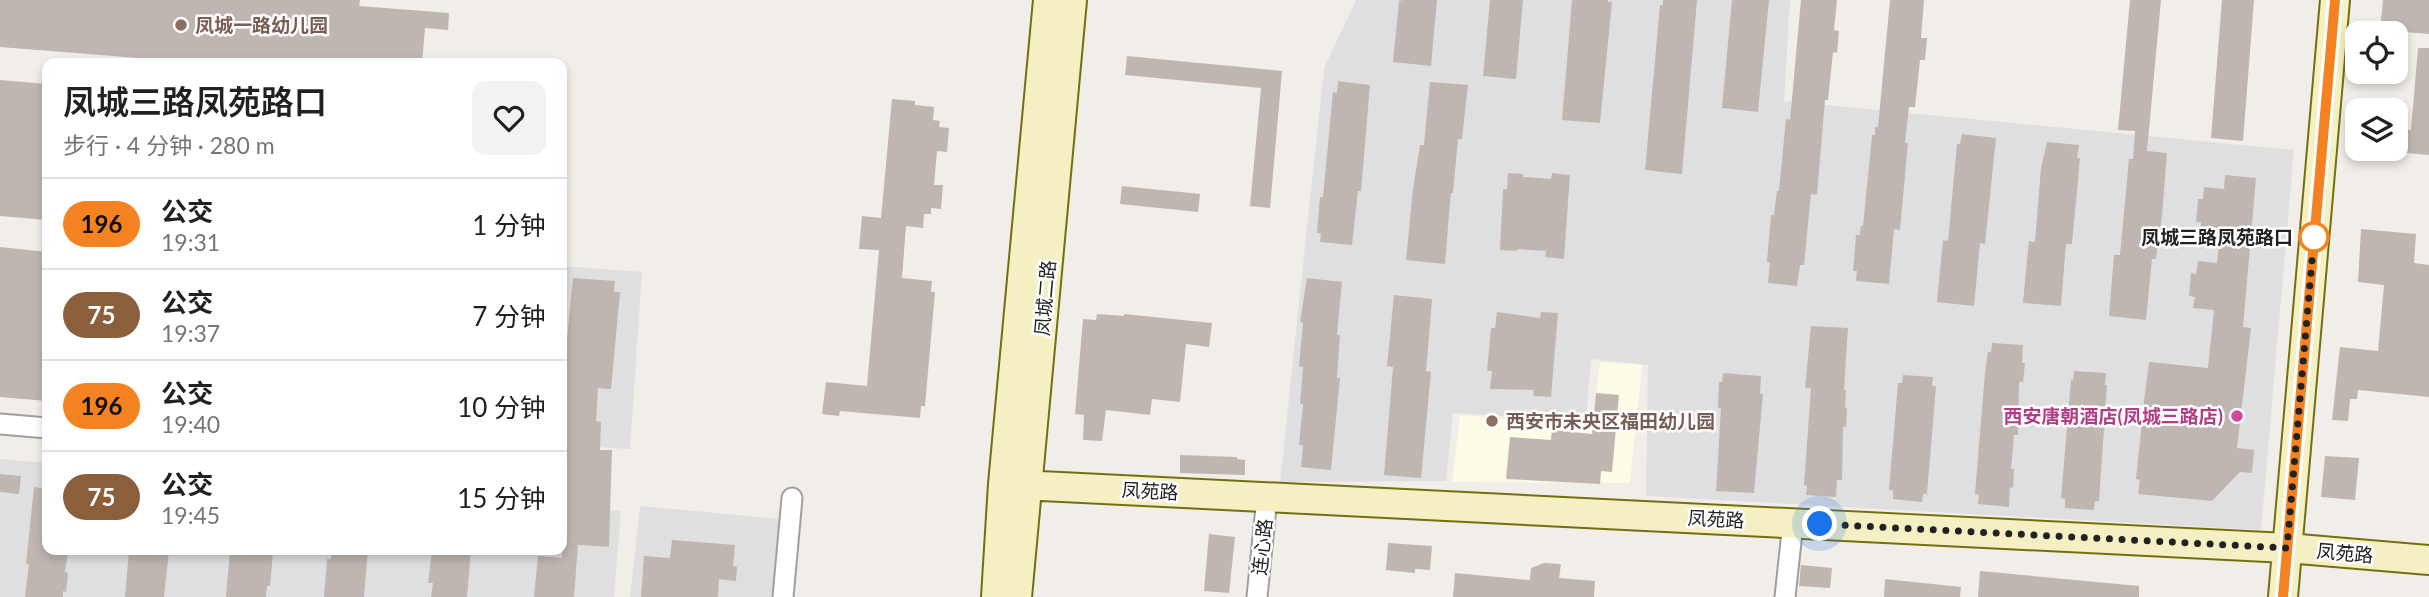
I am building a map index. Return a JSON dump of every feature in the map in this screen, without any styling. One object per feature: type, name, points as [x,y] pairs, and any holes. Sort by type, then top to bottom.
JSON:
[{"type":"street","name":"凤城二路","points":[[1017,597],[1015,485],[1048,0]]},
{"type":"street","name":"凤城二路","points":[[996,597],[1015,485],[1072,0]]},
{"type":"street","points":[[2283,597],[2335,0]]},
{"type":"street","points":[[0,424],[42,428]]},
{"type":"street","name":"凤苑路","points":[[1015,485],[2287,548],[2429,560]]},
{"type":"street","name":"连心路","points":[[1256,597],[1267,497]]},
{"type":"street","points":[[783,597],[792,498]]},
{"type":"street","points":[[1785,597],[1793,523]]},
{"type":"shaded area","points":[[1356,0],[1790,0],[1784,101],[2294,150],[2261,530],[1646,496],[1648,365],[1591,359],[1586,421],[1453,413],[1446,481],[1280,482],[1324,68]]},
{"type":"shaded area","points":[[567,266],[642,272],[630,449],[567,445]]},
{"type":"shaded area","name":"西安市未央区福田幼儿园","points":[[1600,362],[1642,365],[1630,483],[1452,482],[1460,415],[1592,426]]},
{"type":"shaded area","points":[[0,459],[42,463],[42,555],[567,555],[567,506],[621,511],[614,597],[0,597]]},
{"type":"shaded area","points":[[640,506],[779,519],[772,597],[630,597]]},
{"type":"building","points":[[0,0],[360,0],[359,6],[449,13],[448,30],[425,28],[422,58],[138,58],[0,47]]},
{"type":"building","points":[[1437,0],[1431,66],[1393,62],[1399,1]]},
{"type":"building","points":[[1490,0],[1523,0],[1516,79],[1483,76]]},
{"type":"building","points":[[1572,0],[1612,2],[1600,123],[1562,120]]},
{"type":"building","points":[[1663,0],[1697,0],[1682,174],[1645,170],[1660,5],[1663,5]]},
{"type":"building","points":[[1732,0],[1769,0],[1758,112],[1722,108]]},
{"type":"building","points":[[1801,0],[1837,0],[1834,30],[1839,31],[1837,53],[1833,52],[1828,100],[1825,100],[1817,195],[1811,194],[1804,265],[1800,265],[1797,286],[1768,283],[1770,262],[1767,262],[1771,215],[1774,215],[1779,191],[1786,119],[1790,120]]},
{"type":"building","points":[[1890,0],[1924,0],[1921,38],[1927,38],[1925,60],[1920,60],[1915,107],[1909,107],[1900,230],[1894,229],[1889,284],[1856,281],[1857,271],[1853,271],[1856,235],[1860,235],[1863,226],[1872,135],[1875,135],[1875,127],[1878,127]]},
{"type":"building","points":[[2130,0],[2161,0],[2147,151],[2167,153],[2162,216],[2156,259],[2152,259],[2146,320],[2109,316],[2114,255],[2120,255],[2129,159],[2133,159],[2135,131],[2118,130]]},
{"type":"building","points":[[2222,0],[2254,0],[2243,141],[2211,138]]},
{"type":"building","points":[[2383,0],[2429,0],[2429,34],[2408,32],[2408,21],[2381,21]]},
{"type":"building","points":[[2418,48],[2429,48],[2429,155],[2408,153],[2408,130],[2411,130]]},
{"type":"building","points":[[1127,56],[1282,71],[1270,208],[1250,206],[1261,88],[1125,75]]},
{"type":"building","points":[[0,80],[42,84],[42,220],[0,216]]},
{"type":"building","points":[[1338,81],[1370,85],[1361,191],[1358,191],[1352,245],[1320,242],[1321,233],[1317,233],[1333,92],[1337,93]]},
{"type":"building","points":[[1430,82],[1468,85],[1462,139],[1458,139],[1451,193],[1445,264],[1406,260],[1413,189],[1420,145],[1424,145]]},
{"type":"building","points":[[892,99],[915,101],[915,105],[934,107],[933,120],[940,121],[939,127],[949,128],[947,152],[937,151],[934,185],[943,185],[941,209],[931,208],[931,214],[924,214],[923,228],[906,226],[902,278],[932,281],[931,292],[935,292],[925,406],[921,406],[920,418],[840,411],[839,416],[822,414],[826,382],[867,386],[879,250],[859,249],[862,216],[881,218]]},
{"type":"building","points":[[1962,134],[1996,138],[1985,244],[1980,243],[1974,306],[1937,302],[1943,240],[1948,241],[1957,144],[1960,144]]},
{"type":"building","points":[[2047,142],[2079,145],[2072,244],[2066,244],[2061,306],[2023,303],[2029,241],[2035,242],[2041,168]]},
{"type":"building","points":[[1508,173],[1551,179],[1552,173],[1570,175],[1564,259],[1545,257],[1546,251],[1500,250],[1503,189],[1507,189]]},
{"type":"building","points":[[2225,175],[2256,178],[2243,327],[2251,328],[2237,448],[2254,450],[2252,473],[2240,472],[2212,501],[2138,494],[2140,480],[2136,479],[2142,422],[2148,418],[2143,409],[2149,362],[2208,368],[2214,310],[2193,308],[2195,297],[2189,296],[2191,273],[2196,274],[2198,261],[2217,263],[2220,236],[2200,234],[2201,222],[2196,222],[2198,199],[2203,199],[2204,187],[2224,189]]},
{"type":"building","points":[[1122,186],[1200,194],[1198,212],[1120,204]]},
{"type":"building","points":[[2361,229],[2416,234],[2414,263],[2429,265],[2429,397],[2358,390],[2357,399],[2350,399],[2348,421],[2332,420],[2340,347],[2378,351],[2384,285],[2358,282]]},
{"type":"building","points":[[0,247],[42,251],[42,401],[0,397]]},
{"type":"building","points":[[573,278],[615,281],[614,292],[620,292],[611,389],[598,388],[596,421],[601,422],[600,450],[612,450],[609,547],[578,545],[574,597],[534,597],[538,556],[562,558],[562,555],[567,555],[567,339]]},
{"type":"building","points":[[1307,278],[1342,282],[1337,335],[1340,335],[1337,378],[1340,378],[1331,470],[1301,467],[1303,445],[1299,445],[1303,367],[1299,366],[1303,323],[1300,322]]},
{"type":"building","points":[[1394,295],[1432,299],[1426,371],[1431,372],[1421,478],[1384,475],[1393,367],[1387,366]]},
{"type":"building","points":[[1497,312],[1540,318],[1541,312],[1558,313],[1551,397],[1533,396],[1534,390],[1490,389],[1492,371],[1487,371],[1491,328],[1495,328]]},
{"type":"building","points":[[1097,314],[1124,314],[1212,323],[1209,347],[1186,344],[1180,402],[1152,399],[1150,415],[1106,410],[1102,441],[1083,440],[1084,415],[1075,414],[1083,319],[1096,320]]},
{"type":"building","points":[[1811,326],[1848,328],[1844,390],[1846,427],[1843,427],[1842,480],[1837,480],[1836,497],[1806,495],[1807,486],[1804,485],[1811,388],[1805,388]]},
{"type":"building","points":[[1992,343],[2023,345],[2022,363],[2025,363],[2023,382],[2019,382],[2018,435],[2014,435],[2011,469],[2014,469],[2013,488],[2010,487],[2009,507],[1978,504],[1979,495],[1975,494],[1985,372]]},
{"type":"building","points":[[2074,371],[2106,373],[2099,501],[2095,501],[2094,510],[2065,508],[2065,499],[2061,498]]},
{"type":"building","points":[[1723,373],[1761,376],[1760,394],[1763,394],[1754,493],[1716,491],[1721,408],[1718,408],[1719,382],[1722,382]]},
{"type":"building","points":[[1903,375],[1933,377],[1932,386],[1936,386],[1927,494],[1923,494],[1922,502],[1893,499],[1893,490],[1889,490],[1898,383],[1902,383]]},
{"type":"building","points":[[1596,393],[1619,395],[1612,472],[1601,471],[1600,484],[1506,479],[1510,437],[1551,440],[1552,430],[1592,434]]},
{"type":"building","points":[[1180,455],[1237,457],[1245,460],[1245,475],[1180,473]]},
{"type":"building","points":[[2325,456],[2359,458],[2355,500],[2321,497]]},
{"type":"building","points":[[0,474],[21,476],[19,494],[0,492]]},
{"type":"building","points":[[34,487],[42,488],[42,555],[67,555],[65,572],[68,573],[63,597],[25,597],[29,564],[26,564]]},
{"type":"building","points":[[1209,534],[1235,537],[1229,593],[1204,591]]},
{"type":"building","points":[[672,540],[735,545],[733,566],[737,567],[736,581],[719,579],[718,597],[641,597],[644,556],[670,558]]},
{"type":"building","points":[[1388,543],[1432,546],[1430,570],[1415,569],[1415,573],[1386,570]]},
{"type":"building","points":[[129,555],[169,555],[164,597],[125,597]]},
{"type":"building","points":[[230,555],[273,555],[270,586],[267,586],[266,597],[226,597]]},
{"type":"building","points":[[331,555],[368,555],[364,597],[324,597],[327,559],[331,559]]},
{"type":"building","points":[[431,555],[471,555],[467,597],[431,597],[433,583],[428,583]]},
{"type":"building","points":[[1544,563],[1561,564],[1559,578],[1595,581],[1594,597],[1453,597],[1455,573],[1530,580],[1531,568]]},
{"type":"building","points":[[1801,565],[1832,568],[1830,588],[1799,586]]},
{"type":"building","points":[[1980,571],[2139,586],[2139,597],[1978,597]]},
{"type":"building","points":[[1885,579],[1961,587],[1960,597],[1884,597]]},
{"type":"bus line","name":"196","points":[[2283,597],[2335,0]]},
{"type":"place","name":"凤城一路幼儿园","points":[[181,25]]},
{"type":"place","name":"凤城三路凤苑路口","points":[[2314,237]]},
{"type":"place","name":"西安唐朝酒店(凤城三路店)","points":[[2237,416]]},
{"type":"place","name":"西安市未央区福田幼儿园","points":[[1492,421]]},
{"type":"route","points":[[1820,524],[2287,548],[2314,237]]}]
